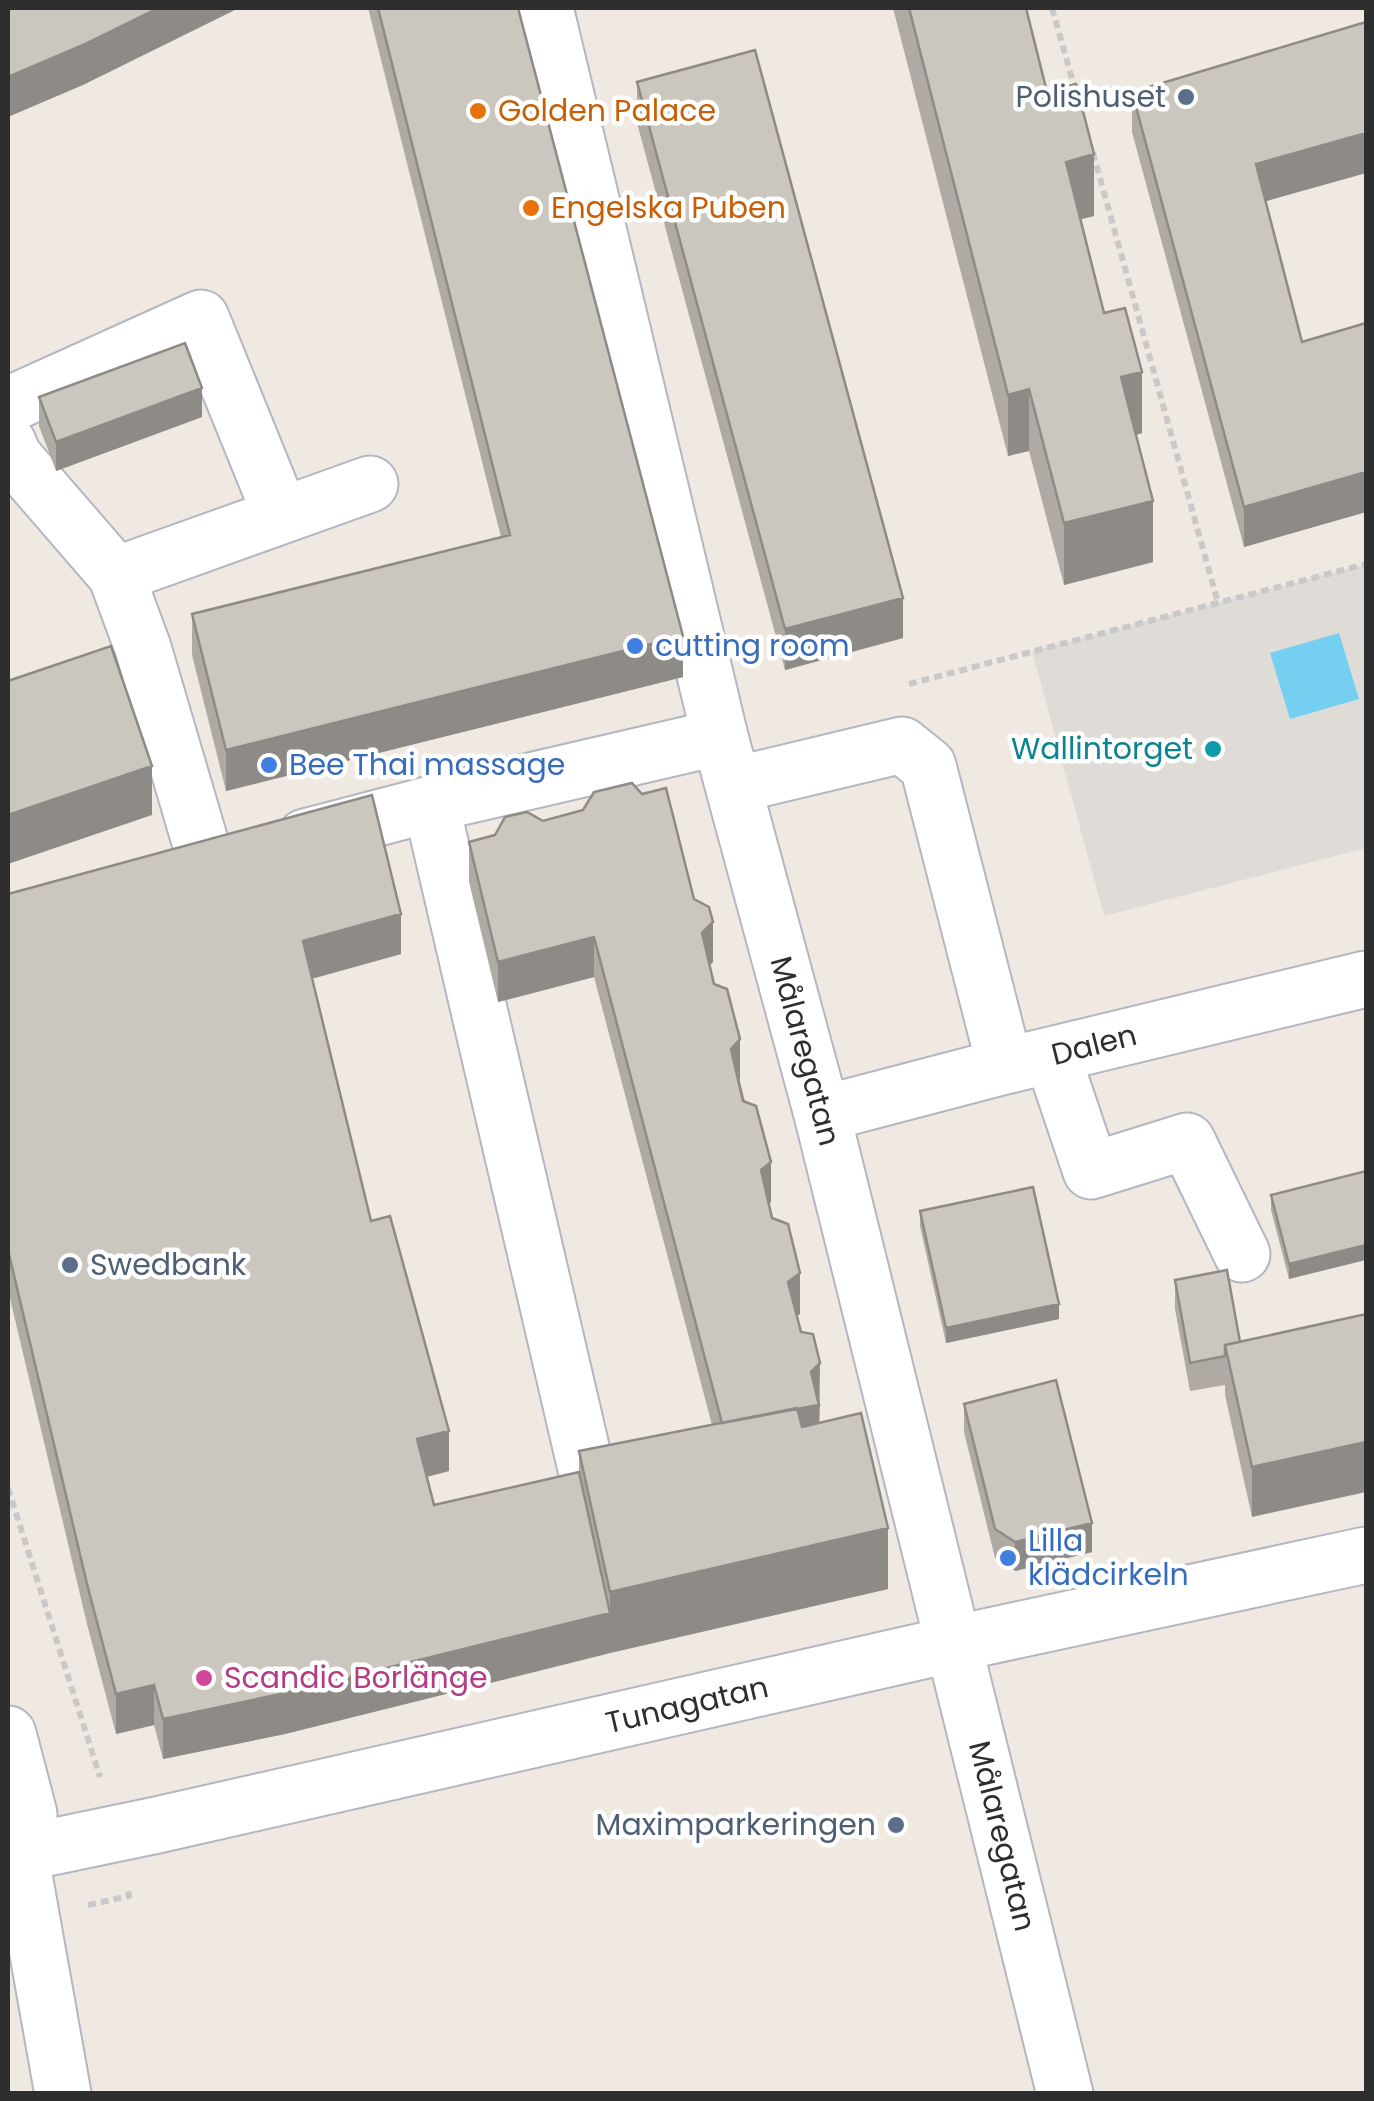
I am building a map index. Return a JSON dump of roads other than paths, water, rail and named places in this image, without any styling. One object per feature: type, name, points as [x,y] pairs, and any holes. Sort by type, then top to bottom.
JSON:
[{"type":"street","name":"Målaregatan","points":[[545,8],[728,761],[822,1114],[884,1448],[954,1644],[1065,2094]]},
{"type":"street","points":[[206,862],[143,648],[116,575],[19,438],[201,318],[280,516]]},
{"type":"street","points":[[116,575],[370,484]]},
{"type":"street","points":[[152,876],[431,804],[728,761],[902,745],[928,766],[1028,1060],[1092,1171],[1187,1141],[1242,1254]]},
{"type":"street","points":[[431,804],[594,1503],[671,1488]]},
{"type":"street","name":"Dalen","points":[[822,1114],[1366,979]]},
{"type":"street","name":"Tunagatan","points":[[12,1850],[176,1821],[1366,1554]]},
{"type":"street","points":[[8,1734],[29,1814],[12,1850],[63,2094]]},
{"type":"water","points":[[1339,633],[1359,699],[1290,719],[1270,653]]},
{"type":"place","name":"Polishuset","points":[[1186,97]]},
{"type":"place","name":"Golden Palace","points":[[478,111]]},
{"type":"place","name":"Engelska Puben","points":[[531,208]]},
{"type":"place","name":"cutting room","points":[[635,646]]},
{"type":"place","name":"Wallintorget","points":[[1213,749]]},
{"type":"place","name":"Bee Thai massage","points":[[269,765]]},
{"type":"place","name":"Swedbank","points":[[70,1265]]},
{"type":"place","name":"Lilla klädcirkeln","points":[[1008,1558]]},
{"type":"place","name":"Scandic Borlänge","points":[[204,1678]]},
{"type":"place","name":"Maximparkeringen","points":[[896,1825]]}]
